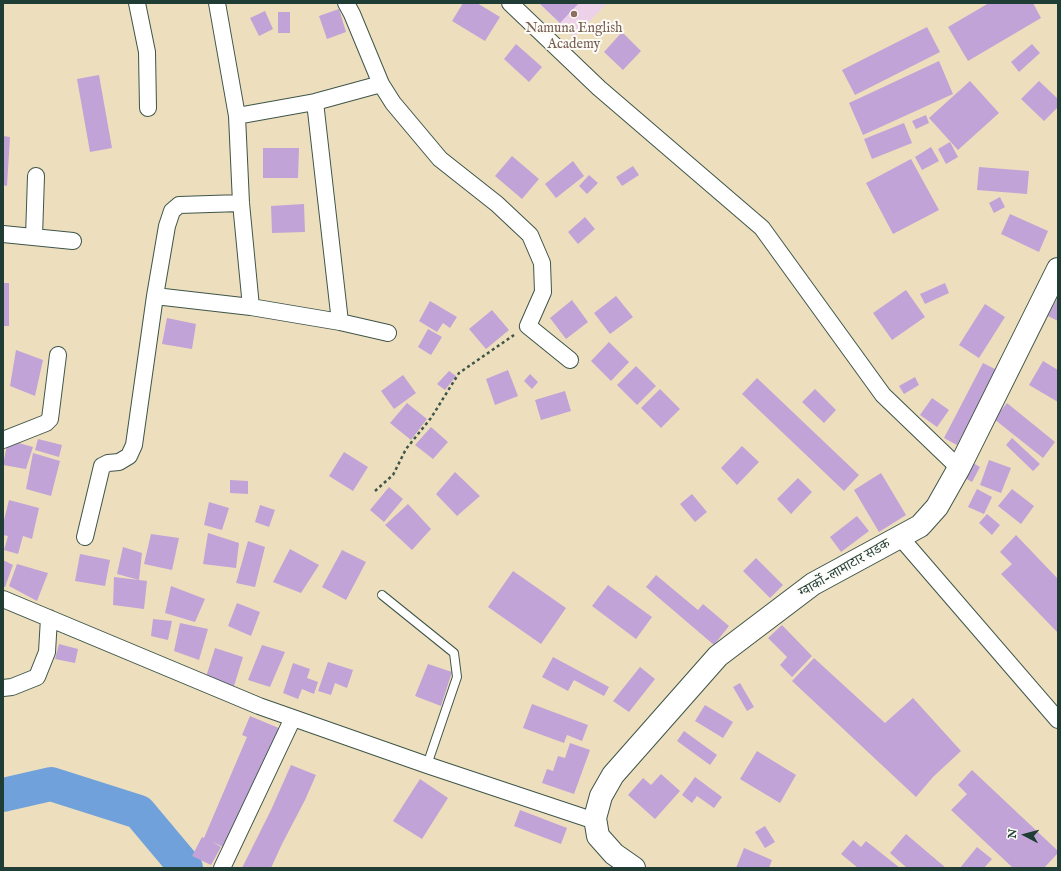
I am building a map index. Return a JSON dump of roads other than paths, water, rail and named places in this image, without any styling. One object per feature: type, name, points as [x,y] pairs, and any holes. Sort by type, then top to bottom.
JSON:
[{"type":"main road","name":"ग्वार्को-लामाटार सडक","points":[[595,821],[601,796],[613,775],[718,656],[813,584],[920,526],[937,507],[959,468],[1058,269]]},
{"type":"main road","points":[[595,821],[598,836],[614,854],[634,868]]},
{"type":"street","points":[[137,3],[147,52],[148,108]]},
{"type":"street","points":[[217,3],[237,116],[241,203],[251,308]]},
{"type":"street","points":[[346,3],[381,84],[393,102],[440,159],[497,204],[530,235],[542,263],[543,292],[528,326],[570,360]]},
{"type":"street","points":[[510,3],[599,88],[762,228],[883,395],[959,468]]},
{"type":"street","points":[[237,116],[315,102],[381,84]]},
{"type":"street","points":[[315,102],[340,322]]},
{"type":"street","points":[[34,237],[36,176]]},
{"type":"street","points":[[85,537],[102,466],[108,463],[118,462],[129,456],[134,445],[155,296],[167,226],[172,211],[179,205],[241,203]]},
{"type":"street","points":[[3,234],[73,241]]},
{"type":"street","points":[[155,296],[251,308],[340,322],[388,333]]},
{"type":"street","points":[[3,440],[46,423],[50,419],[58,355]]},
{"type":"street","points":[[900,537],[1058,720]]},
{"type":"street","points":[[3,600],[259,706],[427,765],[595,821]]},
{"type":"street","points":[[3,688],[12,687],[37,677],[47,652],[49,618]]},
{"type":"street","points":[[222,868],[293,718]]},
{"type":"lane","points":[[382,595],[454,653],[457,677],[427,765]]},
{"type":"waterway","points":[[3,795],[51,784],[139,812],[186,868]]},
{"type":"place","name":"Namuna English Academy","points":[[574,14]]}]
